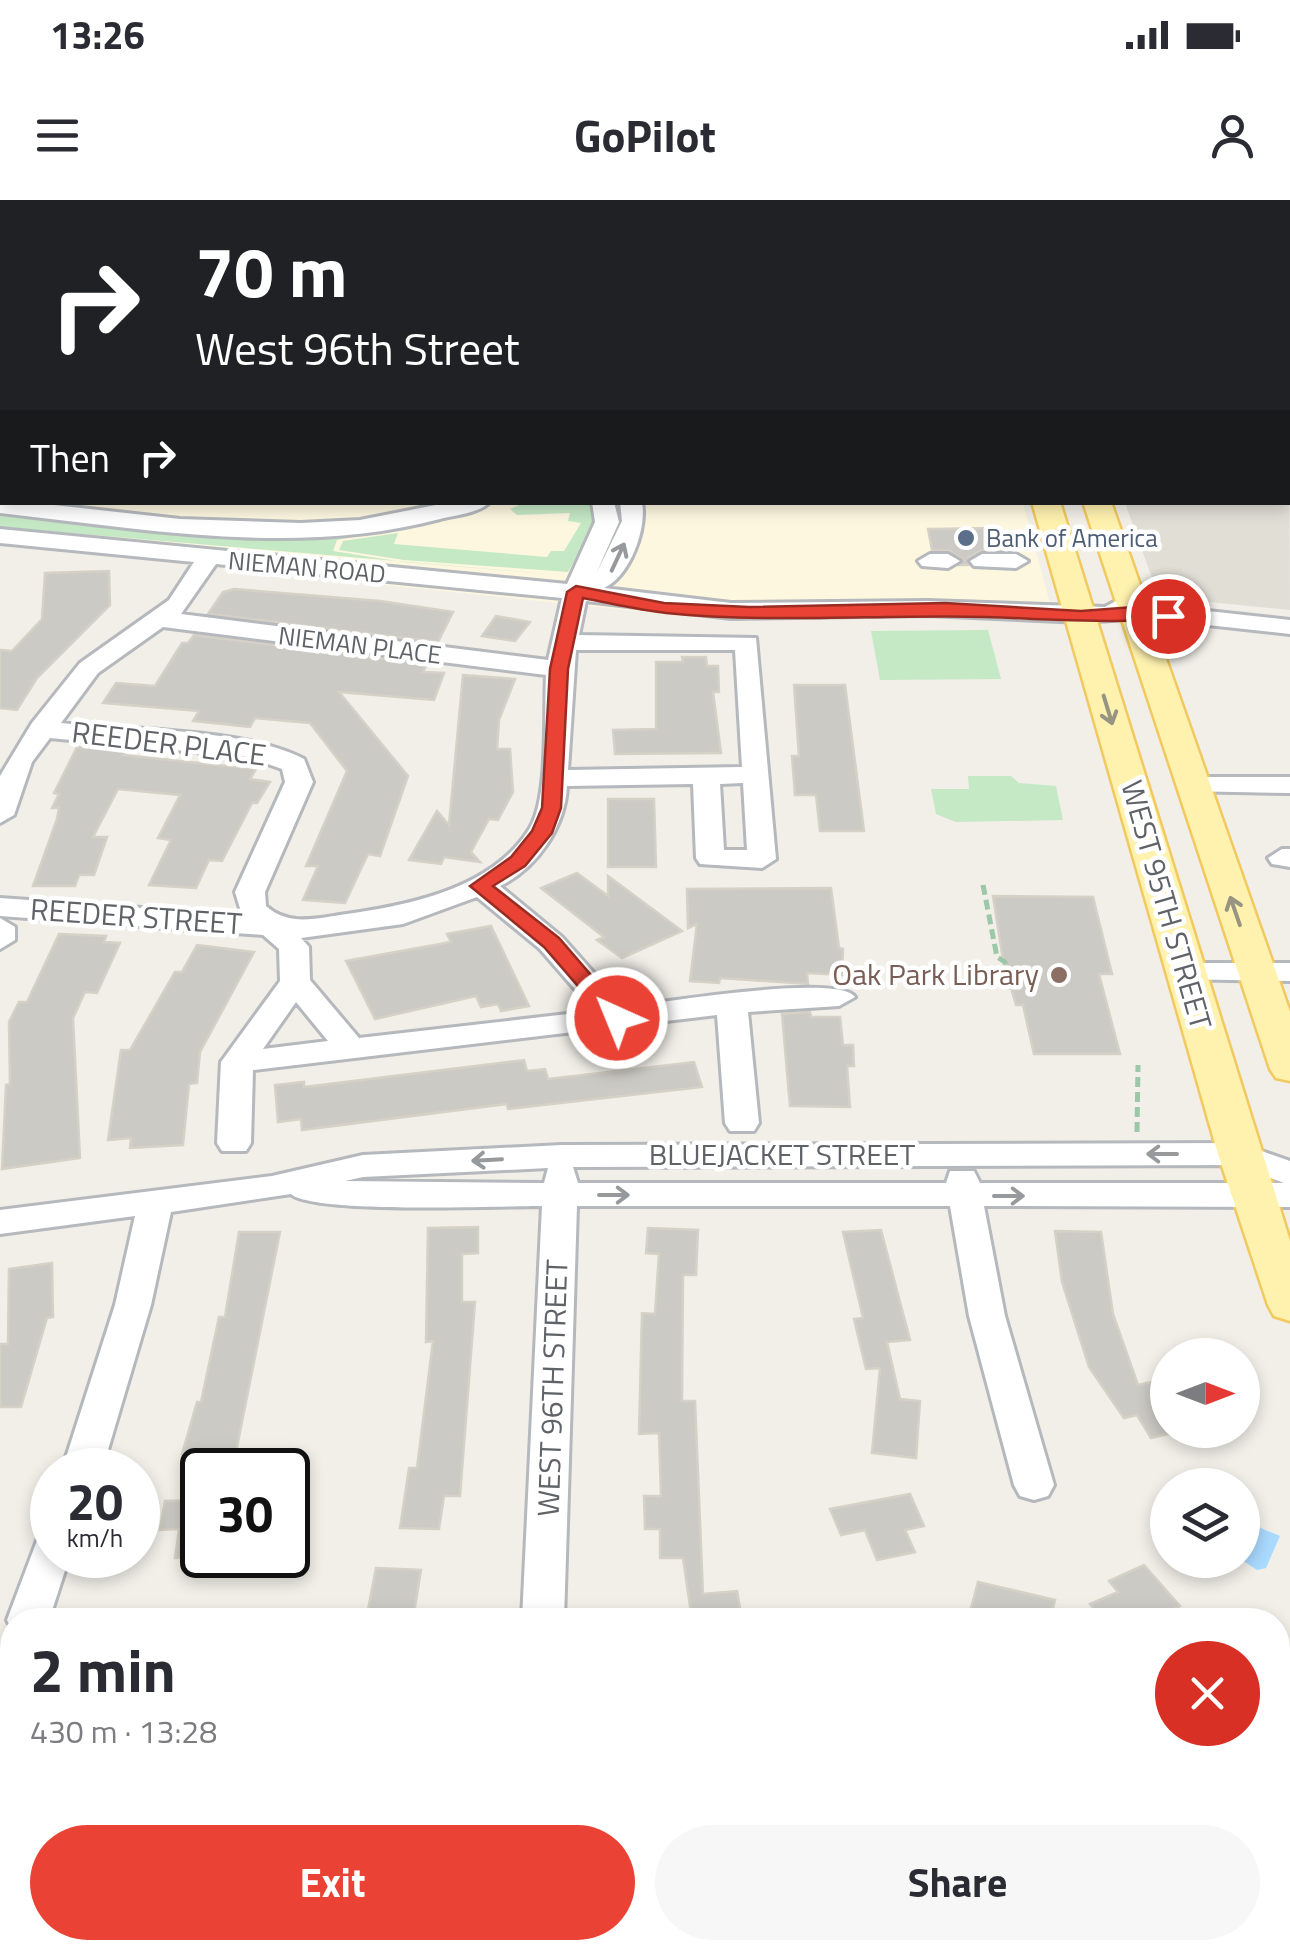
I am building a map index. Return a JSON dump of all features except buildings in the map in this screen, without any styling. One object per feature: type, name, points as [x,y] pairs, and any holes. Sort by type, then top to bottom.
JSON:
[{"type":"main road","name":"WEST 95TH STREET","points":[[1047,505],[1240,1154],[1278,1189],[1290,1306]]},
{"type":"main road","name":"WEST 95TH STREET","points":[[1098,505],[1193,784],[1273,972],[1290,1070]]},
{"type":"street","points":[[0,506],[236,531],[326,533],[445,513],[470,505]]},
{"type":"street","points":[[604,505],[607,522],[576,592],[562,655],[552,808],[542,833],[518,862],[480,886],[551,943],[617,1018]]},
{"type":"street","points":[[576,592],[608,577],[634,521],[631,505]]},
{"type":"street","name":"NIEMAN ROAD","points":[[0,536],[614,596],[664,608],[749,612],[1078,607],[1290,628]]},
{"type":"street","points":[[0,815],[19,761],[90,668],[178,605],[208,558]]},
{"type":"street","points":[[982,561],[1016,561]]},
{"type":"street","name":"NIEMAN PLACE","points":[[161,619],[562,655],[747,643],[755,775]]},
{"type":"street","name":"REEDER PLACE","points":[[41,730],[248,749],[275,755],[294,766],[300,782],[250,892],[252,908],[272,926]]},
{"type":"street","points":[[554,778],[755,775],[762,859],[710,858],[706,776]]},
{"type":"street","points":[[1193,784],[1290,784]]},
{"type":"street","name":"REEDER STREET","points":[[0,907],[306,929],[403,915],[441,904],[480,886]]},
{"type":"street","name":"REEDER STREET","points":[[272,926],[294,947],[295,980],[350,1046]]},
{"type":"street","points":[[0,927],[0,940]]},
{"type":"street","points":[[1186,972],[1273,972]]},
{"type":"street","points":[[234,1143],[238,1062],[295,980]]},
{"type":"street","points":[[238,1062],[798,997],[838,998]]},
{"type":"street","points":[[732,1006],[742,1123]]},
{"type":"street","points":[[958,1154],[986,1316],[1034,1485]]},
{"type":"street","name":"BLUEJACKET STREET","points":[[0,1222],[272,1187],[363,1166],[562,1156],[1240,1154]]},
{"type":"street","name":"WEST 96TH STREET","points":[[543,1608],[562,1156]]},
{"type":"street","name":"BLUEJACKET STREET","points":[[272,1187],[361,1194],[965,1196],[1278,1189]]},
{"type":"street","points":[[89,1448],[128,1324],[156,1202]]},
{"type":"street","points":[[32,1608],[42,1578]]},
{"type":"path","points":[[983,886],[997,957],[1005,962],[1011,990]]},
{"type":"path","points":[[1137,1134],[1138,1066]]},
{"type":"shaded area","points":[[0,505],[1024,505],[1055,622],[946,613],[694,617],[0,545]]},
{"type":"shaded area","points":[[1126,505],[1289,505],[1290,610],[1159,597]]},
{"type":"green space","points":[[519,505],[594,505],[597,520],[568,572],[404,560],[339,550],[343,541],[398,533],[394,544],[547,557],[551,551],[564,551],[581,523],[568,521],[570,513],[517,515],[510,509]]},
{"type":"green space","points":[[0,511],[268,537],[378,532],[337,540],[333,551],[397,561],[0,527]]},
{"type":"green space","points":[[988,630],[1001,679],[880,680],[871,631]]},
{"type":"green space","points":[[968,776],[1011,776],[1019,783],[1056,786],[1063,820],[956,822],[936,814],[931,789],[969,789]]},
{"type":"water","points":[[1260,1528],[1280,1536],[1266,1568],[1260,1569]]},
{"type":"place","name":"Bank of America","points":[[966,538]]},
{"type":"place","name":"Oak Park Library","points":[[1059,975]]},
{"type":"route","points":[[617,1018],[551,943],[480,886],[518,862],[542,833],[552,808],[554,710],[576,592],[664,608],[749,612],[945,608],[1081,616],[1134,612],[1168,616]]}]
